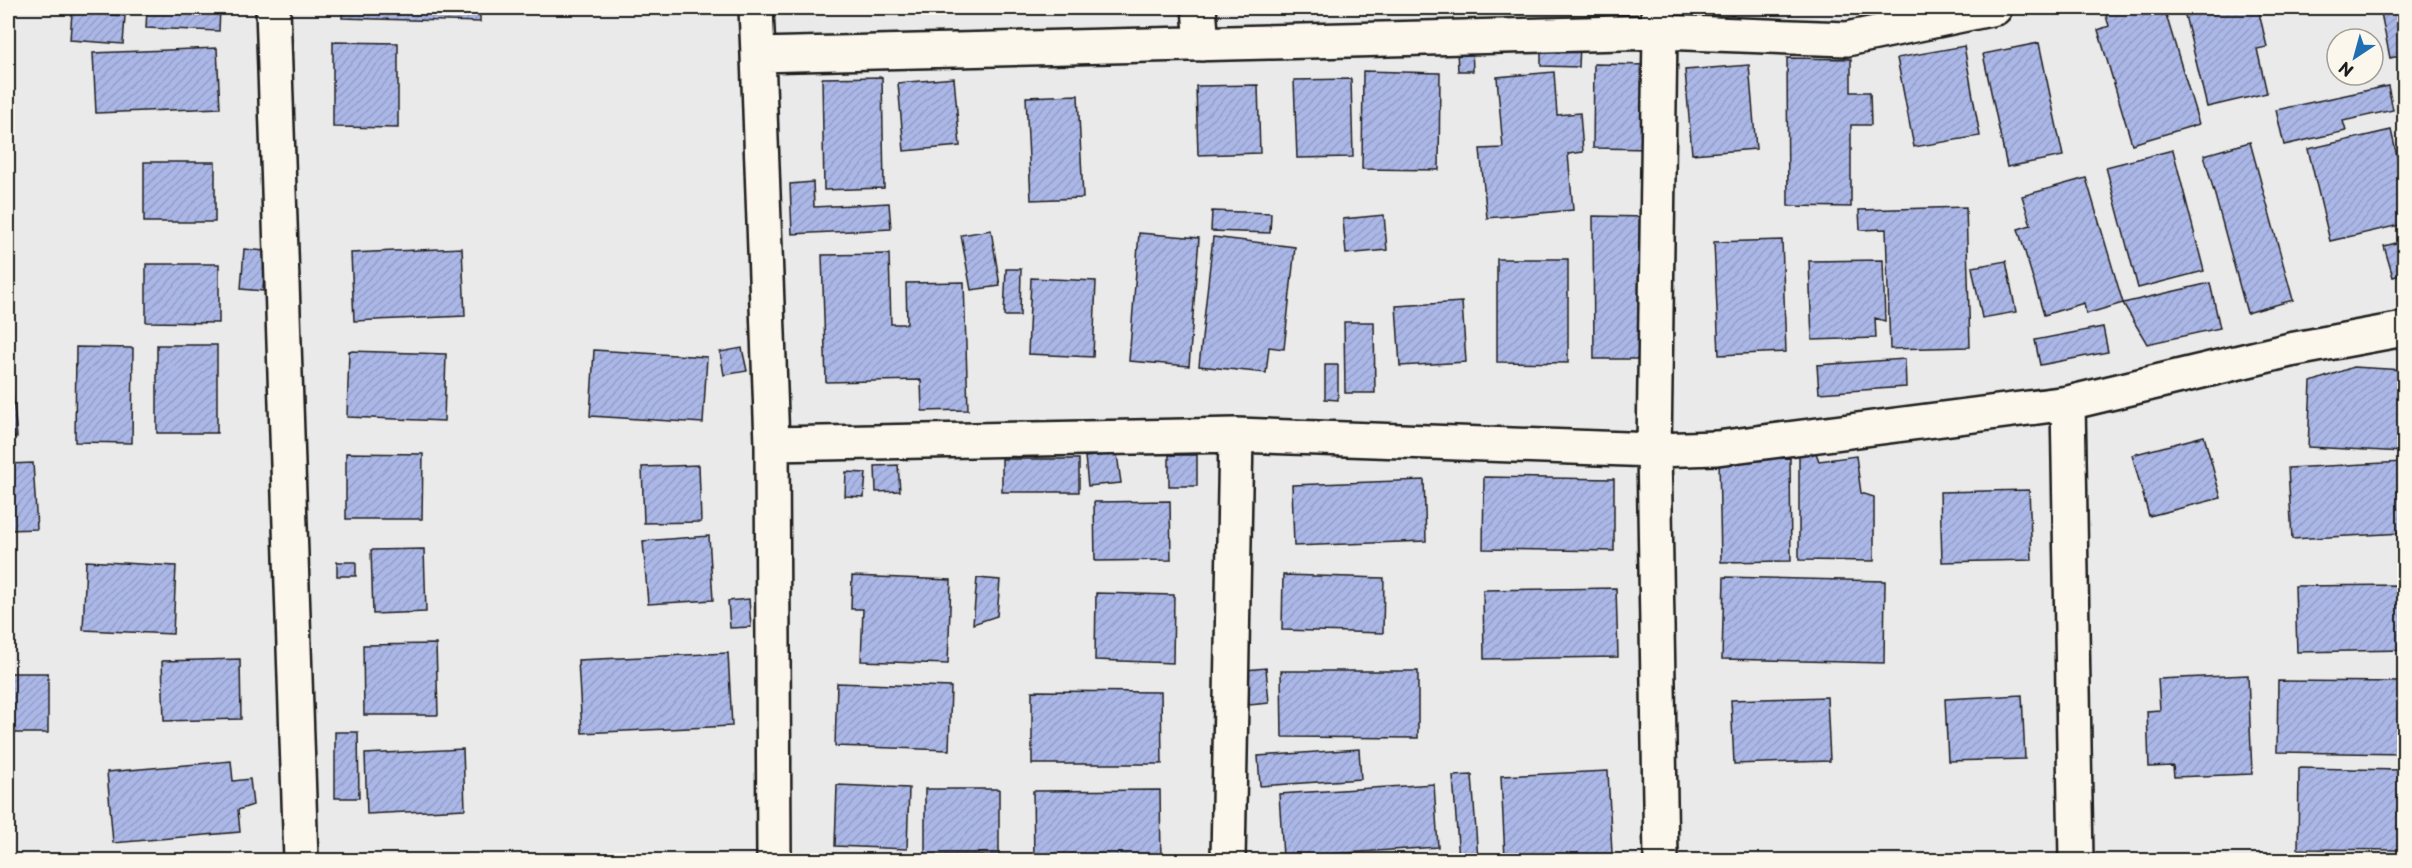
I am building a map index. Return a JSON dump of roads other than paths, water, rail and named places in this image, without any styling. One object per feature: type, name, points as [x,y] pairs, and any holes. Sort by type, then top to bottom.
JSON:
[{"type":"street","points":[[273,8],[300,861]]},
{"type":"street","points":[[756,8],[772,444],[774,861]]},
{"type":"street","points":[[1199,8],[1202,44]]},
{"type":"street","points":[[758,55],[1202,44],[1659,20],[1847,39],[1995,8]]},
{"type":"street","points":[[1659,20],[1654,450],[1661,861]]},
{"type":"street","points":[[772,444],[1236,435],[1654,450],[1717,448],[2068,404],[2290,350],[2404,329]]},
{"type":"street","points":[[2068,404],[2076,861]]},
{"type":"street","points":[[1228,861],[1236,435]]}]
